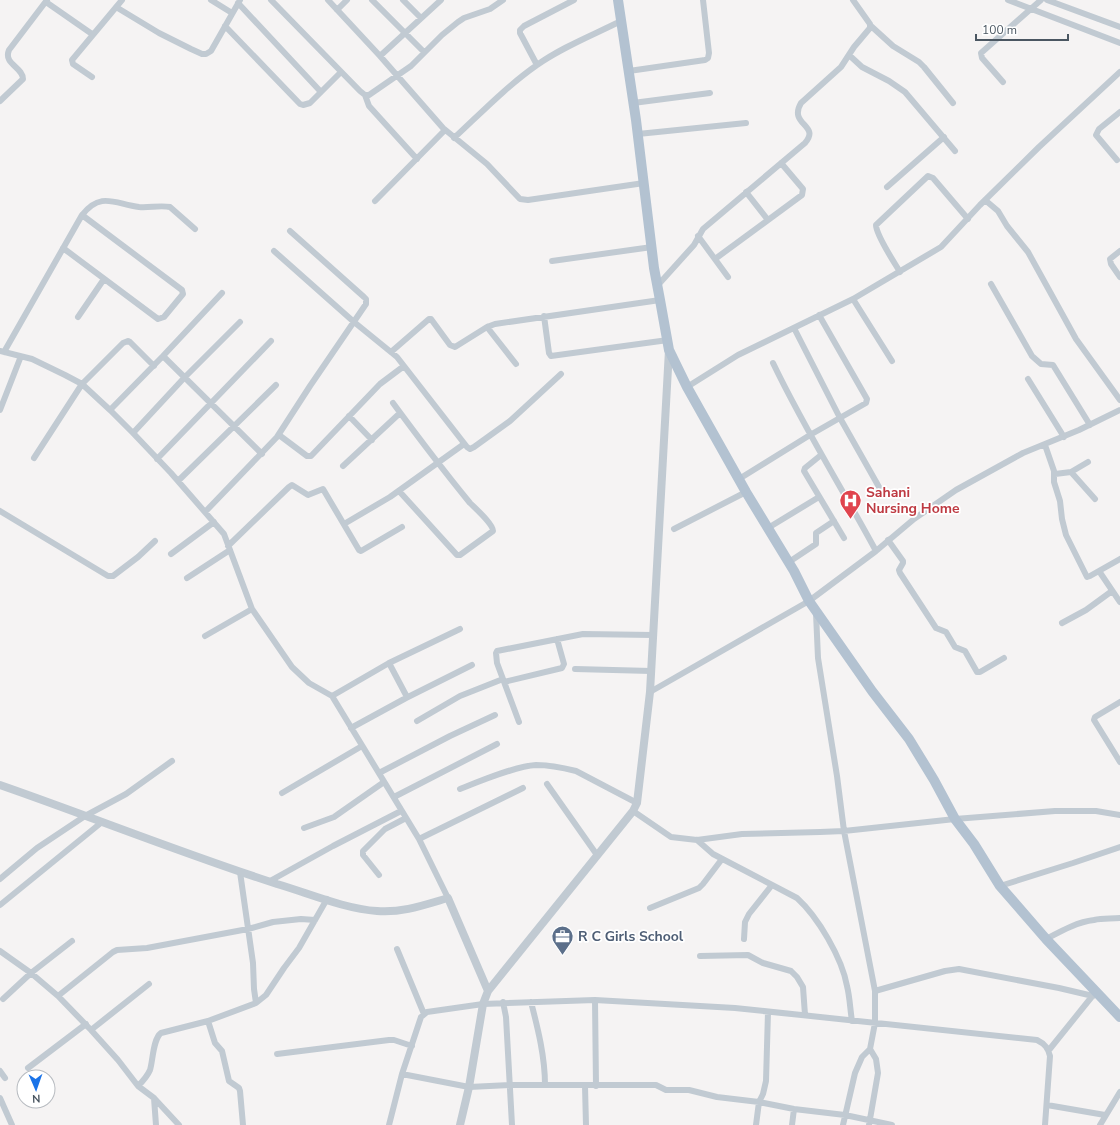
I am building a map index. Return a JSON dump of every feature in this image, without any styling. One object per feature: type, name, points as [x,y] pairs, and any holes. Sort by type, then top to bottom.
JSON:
[{"type":"main road","points":[[618,0],[638,134],[660,300],[669,345],[687,387],[746,492],[789,562],[809,601],[872,691],[909,739],[934,780],[955,819],[974,844],[1000,886],[1094,993],[1120,1017]]},
{"type":"street","points":[[92,77],[73,64],[72,60],[92,34],[122,0]]},
{"type":"street","points":[[211,0],[232,13]]},
{"type":"street","points":[[271,0],[365,95],[369,106],[416,159]]},
{"type":"street","points":[[328,0],[445,130],[487,164],[522,200],[644,183]]},
{"type":"street","points":[[337,10],[347,0]]},
{"type":"street","points":[[372,0],[424,52]]},
{"type":"street","points":[[403,0],[421,18]]},
{"type":"street","points":[[380,56],[441,0]]},
{"type":"street","points":[[365,95],[375,92],[411,66],[424,52],[458,22],[464,18],[490,9],[503,0]]},
{"type":"street","points":[[537,65],[520,33],[520,30],[524,26],[574,0]]},
{"type":"street","points":[[629,71],[705,60],[708,58],[709,52],[703,0]]},
{"type":"street","points":[[853,0],[871,26],[893,46],[913,58],[924,67],[952,103]]},
{"type":"street","points":[[1008,0],[1037,4],[1120,43]]},
{"type":"street","points":[[1047,0],[1120,27]]},
{"type":"street","points":[[0,101],[23,79],[22,74],[8,60],[7,56],[9,50],[46,1],[92,34]]},
{"type":"street","points":[[116,7],[159,33],[202,54],[206,54],[211,51],[239,1],[321,92]]},
{"type":"street","points":[[1003,82],[982,58],[981,53],[1037,4]]},
{"type":"street","points":[[454,138],[522,76],[537,65],[565,48],[621,21]]},
{"type":"street","points":[[225,26],[300,104],[307,105],[341,72]]},
{"type":"street","points":[[658,285],[694,245],[703,229],[809,138],[809,131],[798,117],[798,108],[801,103],[841,67],[854,47],[870,30],[871,26]]},
{"type":"street","points":[[849,55],[862,66],[905,92],[955,151]]},
{"type":"street","points":[[687,387],[738,355],[853,299],[941,247],[985,200],[1039,147],[1120,72]]},
{"type":"street","points":[[633,102],[710,93]]},
{"type":"street","points":[[1117,160],[1097,138],[1096,133],[1120,112]]},
{"type":"street","points":[[638,134],[746,123]]},
{"type":"street","points":[[375,201],[445,130]]},
{"type":"street","points":[[887,188],[944,137]]},
{"type":"street","points":[[715,259],[803,193],[803,189],[781,163]]},
{"type":"street","points":[[900,272],[878,232],[876,225],[928,176],[933,178],[968,219]]},
{"type":"street","points":[[746,192],[768,220]]},
{"type":"street","points":[[195,229],[168,206],[138,207],[106,200],[91,205],[82,215],[2,351],[32,359],[82,384],[157,458],[224,534],[252,609],[292,667],[309,683],[332,696],[419,839],[448,898],[488,991]]},
{"type":"street","points":[[985,200],[998,211],[1028,252],[1076,339],[1120,400]]},
{"type":"street","points":[[63,248],[158,319],[164,317],[183,294],[182,290],[82,215]]},
{"type":"street","points":[[205,512],[279,435],[310,386],[365,306],[366,299],[290,231]]},
{"type":"street","points":[[698,236],[728,277]]},
{"type":"street","points":[[552,261],[652,248]]},
{"type":"street","points":[[274,251],[354,322],[391,352],[404,366],[464,444],[470,449],[474,448],[510,421],[561,374]]},
{"type":"street","points":[[1120,251],[1110,259],[1111,264],[1120,277]]},
{"type":"street","points":[[78,317],[104,279]]},
{"type":"street","points":[[991,284],[1032,356],[1043,365],[1053,365],[1090,425]]},
{"type":"street","points":[[110,410],[154,366],[222,293]]},
{"type":"street","points":[[853,299],[892,361]]},
{"type":"street","points":[[391,352],[427,319],[431,319],[453,347],[487,327],[505,322],[660,300]]},
{"type":"street","points":[[739,479],[810,435],[866,404],[867,399],[819,315]]},
{"type":"street","points":[[460,1125],[469,1087],[483,1004],[488,991],[633,811],[637,803],[650,692],[669,345],[551,356],[549,353],[544,316]]},
{"type":"street","points":[[133,433],[184,378],[240,322]]},
{"type":"street","points":[[487,327],[516,364]]},
{"type":"street","points":[[794,328],[840,418],[879,487]]},
{"type":"street","points":[[34,458],[82,384],[126,341],[130,342],[154,366]]},
{"type":"street","points":[[157,458],[271,341]]},
{"type":"street","points":[[0,410],[21,356]]},
{"type":"street","points":[[163,356],[233,427],[262,454]]},
{"type":"street","points":[[773,363],[810,435],[876,551]]},
{"type":"street","points":[[279,435],[307,456],[311,456],[380,384],[404,366]]},
{"type":"street","points":[[1028,379],[1064,437]]},
{"type":"street","points":[[178,481],[276,385]]},
{"type":"street","points":[[393,403],[437,463],[492,527],[493,531],[460,555],[457,555],[399,491]]},
{"type":"street","points":[[650,692],[809,601],[876,551],[914,519],[956,490],[1023,453],[1064,437],[1120,410]]},
{"type":"street","points":[[343,466],[400,413]]},
{"type":"street","points":[[348,416],[372,440]]},
{"type":"street","points":[[344,524],[378,505],[399,491],[464,444]]},
{"type":"street","points":[[1045,444],[1055,474],[1054,482],[1060,501],[1062,519],[1067,539],[1086,576],[1088,577],[1120,559]]},
{"type":"street","points":[[822,455],[804,469],[844,538]]},
{"type":"street","points":[[1055,474],[1071,472],[1088,462]]},
{"type":"street","points":[[1071,472],[1095,499]]},
{"type":"street","points":[[187,578],[229,548],[292,485],[308,495],[323,489],[361,551],[402,527]]},
{"type":"street","points":[[674,529],[746,492]]},
{"type":"street","points":[[768,528],[819,497]]},
{"type":"street","points":[[0,511],[108,576],[113,576],[155,542]]},
{"type":"street","points":[[789,562],[815,545],[817,543],[816,533],[834,521]]},
{"type":"street","points":[[171,554],[214,522]]},
{"type":"street","points":[[888,540],[903,561],[904,564],[899,570],[900,573],[936,628],[946,632],[955,647],[965,651],[977,672],[980,672],[1004,658]]},
{"type":"street","points":[[1099,571],[1120,602]]},
{"type":"street","points":[[1062,623],[1086,610],[1112,591]]},
{"type":"street","points":[[205,636],[252,609]]},
{"type":"street","points":[[816,612],[818,658],[844,830],[875,991],[875,1023],[870,1049],[862,1057],[855,1073],[843,1125]]},
{"type":"street","points":[[332,696],[389,663],[460,629]]},
{"type":"street","points":[[520,722],[497,663],[497,651],[556,638],[583,634],[653,635]]},
{"type":"street","points":[[417,721],[460,696],[504,681],[562,668],[564,664],[556,638]]},
{"type":"street","points":[[389,663],[407,697]]},
{"type":"street","points":[[351,728],[407,697],[472,665]]},
{"type":"street","points":[[575,669],[651,670]]},
{"type":"street","points":[[1120,702],[1095,717],[1094,720],[1120,762]]},
{"type":"street","points":[[379,774],[450,736],[495,715]]},
{"type":"street","points":[[394,797],[498,744]]},
{"type":"street","points":[[282,793],[362,746]]},
{"type":"street","points":[[0,879],[37,848],[85,816],[126,794],[172,761]]},
{"type":"street","points":[[460,789],[520,768],[537,765],[566,768],[576,771],[637,803]]},
{"type":"street","points":[[304,828],[334,817],[384,782]]},
{"type":"street","points":[[547,784],[597,855]]},
{"type":"street","points":[[0,785],[240,872],[356,908],[392,912],[411,909],[448,898]]},
{"type":"street","points":[[419,839],[523,788]]},
{"type":"street","points":[[270,881],[401,811]]},
{"type":"street","points":[[633,811],[671,837],[697,840],[742,834],[820,832],[1055,811],[1096,811],[1120,815]]},
{"type":"street","points":[[378,875],[363,856],[363,851],[385,829],[406,818]]},
{"type":"street","points":[[0,905],[102,822]]},
{"type":"street","points":[[697,840],[710,852],[797,898],[806,906],[826,934],[840,963],[847,985],[852,1021]]},
{"type":"street","points":[[1000,886],[1120,847]]},
{"type":"street","points":[[650,908],[699,888],[704,884],[722,859]]},
{"type":"street","points":[[240,872],[253,963],[256,1003]]},
{"type":"street","points":[[744,939],[745,922],[749,914],[772,885]]},
{"type":"street","points":[[138,1086],[150,1070],[158,1035],[208,1021],[256,1003],[269,993],[284,968],[299,948],[327,899]]},
{"type":"street","points":[[1046,939],[1065,928],[1082,923],[1093,920],[1120,918]]},
{"type":"street","points":[[58,996],[117,950],[147,948],[248,929],[273,922],[301,919],[315,920]]},
{"type":"street","points":[[4,999],[31,973],[72,941]]},
{"type":"street","points":[[397,949],[424,1014]]},
{"type":"street","points":[[0,951],[31,973],[58,996],[86,1024],[138,1086],[154,1098],[179,1125]]},
{"type":"street","points":[[700,956],[748,955],[763,963],[791,971],[803,987],[805,1015]]},
{"type":"street","points":[[875,991],[945,971],[959,969],[1059,988],[1094,993]]},
{"type":"street","points":[[91,1030],[149,984]]},
{"type":"street","points":[[1049,1050],[1094,993]]},
{"type":"street","points":[[595,1000],[596,1086]]},
{"type":"street","points":[[389,1125],[402,1074],[421,1018],[427,1012],[503,1002],[595,1000],[735,1008],[1037,1040],[1044,1043],[1049,1050],[1051,1062],[1045,1125]]},
{"type":"street","points":[[503,1002],[506,1017],[512,1125]]},
{"type":"street","points":[[531,1002],[538,1026],[545,1065],[545,1085]]},
{"type":"street","points":[[756,1125],[759,1102],[763,1094],[766,1081],[768,1012]]},
{"type":"street","points":[[208,1021],[215,1044],[222,1051],[229,1081],[239,1088],[243,1125]]},
{"type":"street","points":[[28,1068],[86,1024]]},
{"type":"street","points":[[277,1054],[389,1040],[394,1040],[412,1046]]},
{"type":"street","points":[[869,1123],[878,1073],[876,1059],[870,1049]]},
{"type":"street","points":[[0,1071],[5,1078]]},
{"type":"street","points":[[402,1074],[469,1087],[510,1085],[656,1085],[666,1090],[689,1090],[717,1097],[759,1102],[794,1109],[845,1114],[869,1123],[892,1125]]},
{"type":"street","points":[[585,1086],[586,1125]]},
{"type":"street","points":[[1100,1125],[1120,1092]]},
{"type":"street","points":[[0,1098],[12,1125]]},
{"type":"street","points":[[154,1098],[156,1125]]},
{"type":"street","points":[[1047,1104],[1105,1115]]},
{"type":"street","points":[[792,1125],[794,1109]]},
{"type":"place","name":"Sahani Nursing Home","points":[[850,520]]},
{"type":"place","name":"R C Girls School","points":[[562,956]]}]
